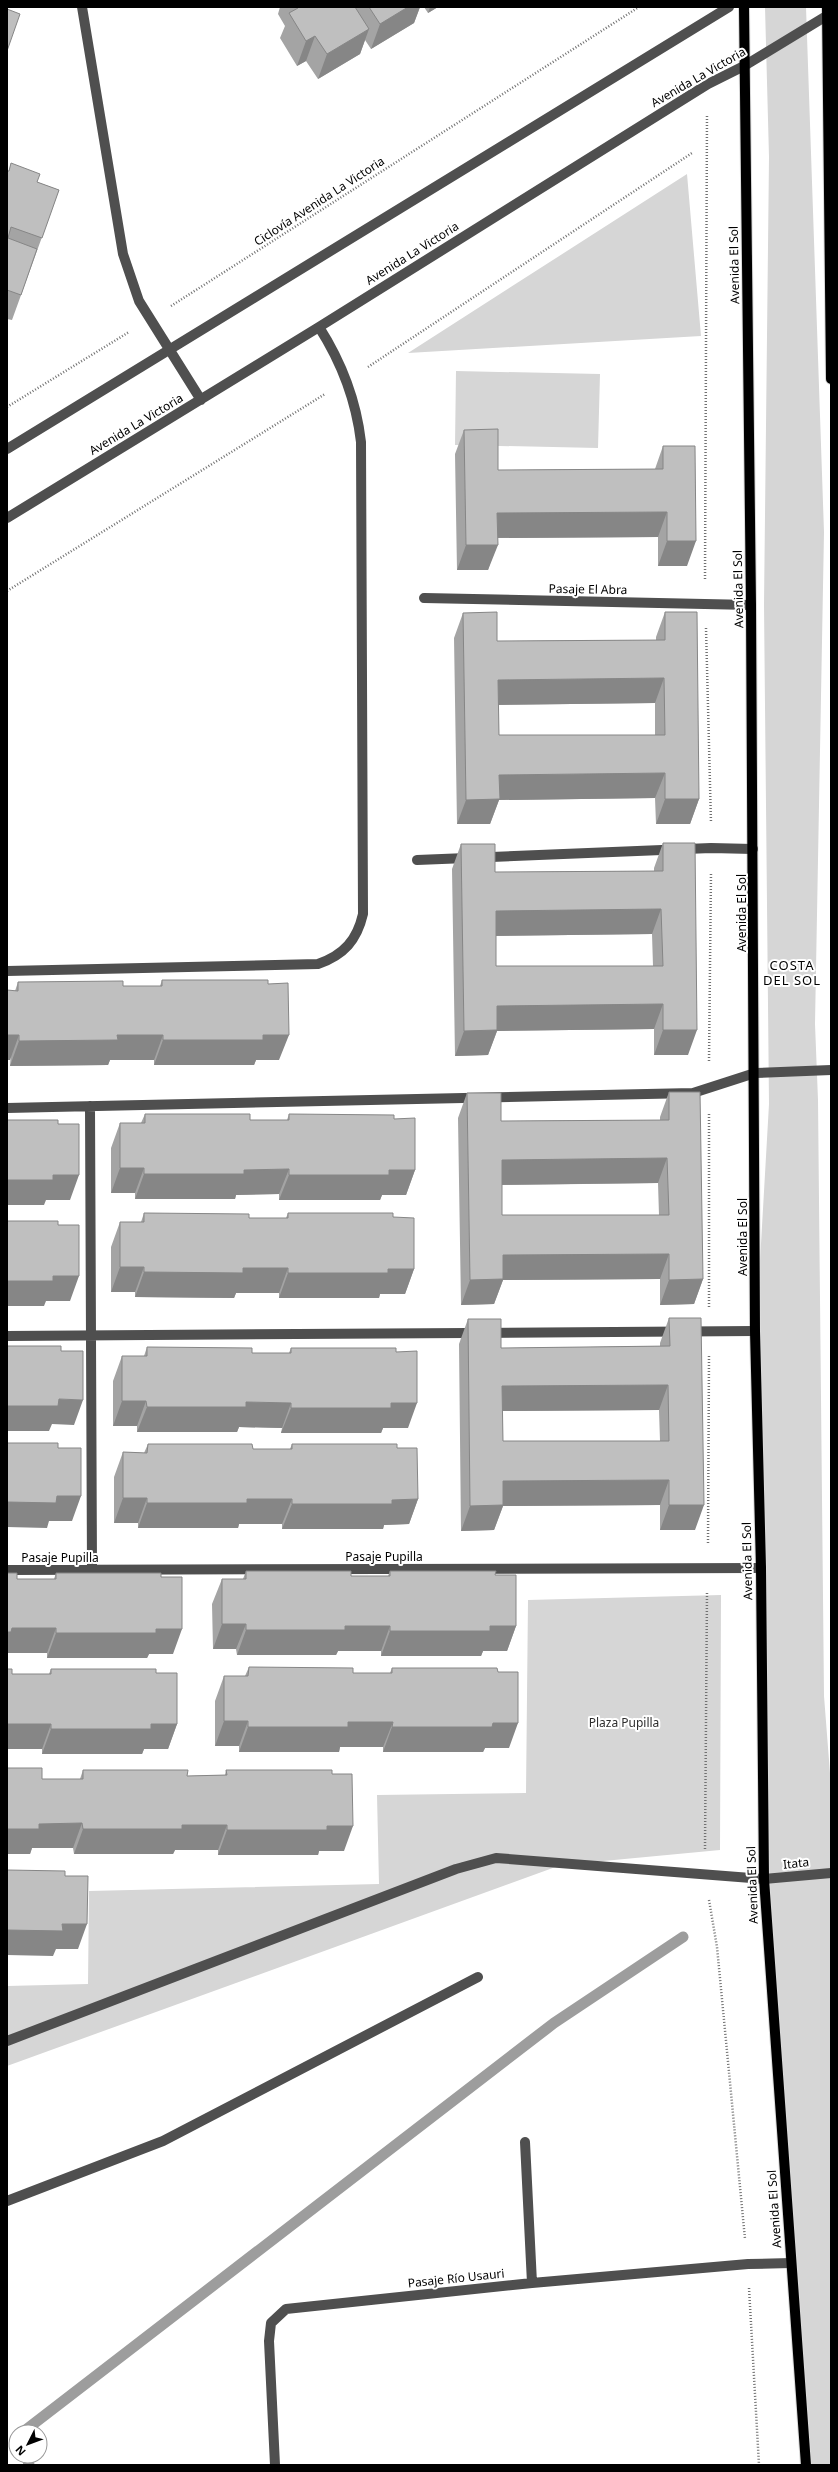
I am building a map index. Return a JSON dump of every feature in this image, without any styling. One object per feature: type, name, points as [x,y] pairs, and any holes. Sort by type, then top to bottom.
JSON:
[{"type":"main road","name":"Avenida El Sol","points":[[744,7],[755,1073],[755,1331],[764,1879],[806,2465]]},
{"type":"main road","points":[[829,11],[831,379]]},
{"type":"street","points":[[82,7],[123,254],[139,301],[201,400]]},
{"type":"street","points":[[7,449],[729,7]]},
{"type":"street","name":"Avenida La Victoria","points":[[7,518],[319,327],[708,84],[744,66],[829,11]]},
{"type":"street","points":[[7,971],[318,964],[343,952],[353,942],[360,929],[364,914],[361,442],[357,412],[348,380],[336,353],[319,327]]},
{"type":"street","name":"Pasaje El Abra","points":[[424,598],[751,605]]},
{"type":"street","points":[[417,860],[711,848],[753,849]]},
{"type":"street","points":[[7,1108],[693,1093],[755,1073],[831,1070]]},
{"type":"street","points":[[90,1106],[92,1570]]},
{"type":"street","points":[[7,1336],[709,1330],[755,1331]]},
{"type":"street","name":"Pasaje Pupilla","points":[[7,1570],[760,1568]]},
{"type":"street","name":"Itata","points":[[7,2041],[456,1869],[496,1858],[705,1876],[764,1879],[831,1873]]},
{"type":"street","points":[[7,2201],[164,2141],[478,1977]]},
{"type":"street","points":[[526,2142],[532,2283]]},
{"type":"street","name":"Pasaje Río Usauri","points":[[274,2465],[269,2341],[271,2323],[286,2309],[532,2283],[748,2264],[791,2263]]},
{"type":"path","name":"Ciclovía Avenida La Victoria","points":[[7,407],[150,319],[639,7]]},
{"type":"path","points":[[708,84],[705,605],[711,848],[705,1876],[717,1947],[748,2264],[759,2465]]},
{"type":"green space","points":[[765,7],[806,7],[824,532],[815,1024],[818,1100],[824,1696],[831,1786],[831,2465],[808,2465],[765,1838],[756,1331],[769,1104],[764,605],[769,157]]},
{"type":"green space","points":[[687,174],[701,336],[408,353]]},
{"type":"green space","points":[[456,371],[600,374],[598,448],[455,445]]},
{"type":"green space","name":"Plaza Pupilla","points":[[721,1595],[720,1850],[561,1865],[7,2066],[7,1986],[88,1984],[89,1891],[379,1884],[377,1795],[526,1793],[528,1600]]},
{"type":"building","points":[[298,7],[355,7],[369,29],[327,54],[315,36],[306,41],[289,13]]},
{"type":"building","points":[[369,7],[408,7],[380,24]]},
{"type":"building","points":[[7,9],[20,14],[7,51]]},
{"type":"building","points":[[11,163],[40,174],[37,182],[59,190],[42,238],[11,227],[8,238],[37,249],[21,295],[7,290],[7,171],[9,171]]},
{"type":"building","points":[[498,429],[498,470],[663,469],[663,446],[695,446],[696,541],[667,541],[667,512],[497,513],[498,545],[466,545],[464,430]]},
{"type":"building","points":[[497,612],[497,641],[665,640],[665,612],[697,612],[699,799],[665,799],[665,773],[499,775],[500,799],[466,800],[463,613]],"holes":[[[664,678],[665,735],[499,735],[498,680]]]},
{"type":"building","points":[[663,843],[695,843],[697,1030],[663,1030],[663,1004],[497,1006],[497,1030],[464,1031],[461,844],[495,844],[495,872],[663,871]],"holes":[[[661,909],[663,966],[496,966],[496,911]]]},
{"type":"building","points":[[162,980],[268,980],[268,984],[288,983],[289,1035],[263,1035],[263,1040],[163,1040],[163,1035],[117,1035],[118,1040],[19,1041],[19,1035],[7,1035],[7,990],[18,991],[18,982],[123,981],[123,986],[162,986]]},
{"type":"building","points":[[669,1092],[700,1092],[703,1279],[669,1280],[669,1254],[503,1255],[503,1279],[470,1280],[467,1093],[501,1093],[501,1121],[669,1120]],"holes":[[[667,1158],[669,1215],[502,1215],[502,1160]]]},
{"type":"building","points":[[145,1114],[250,1114],[250,1120],[289,1120],[289,1114],[394,1115],[394,1119],[415,1118],[415,1170],[389,1170],[389,1175],[289,1175],[289,1169],[244,1170],[244,1174],[144,1174],[144,1168],[120,1168],[120,1123],[145,1123]]},
{"type":"building","points":[[7,1120],[58,1120],[58,1124],[79,1124],[79,1175],[53,1175],[53,1180],[7,1180]]},
{"type":"building","points":[[144,1213],[249,1214],[249,1218],[288,1218],[288,1213],[393,1213],[393,1217],[414,1218],[414,1269],[388,1269],[388,1273],[288,1273],[288,1268],[243,1268],[243,1273],[144,1272],[144,1267],[120,1267],[120,1222],[144,1222]]},
{"type":"building","points":[[7,1221],[58,1221],[58,1225],[79,1225],[79,1276],[53,1276],[53,1281],[7,1281]]},
{"type":"building","points":[[669,1318],[701,1318],[704,1505],[669,1505],[669,1480],[503,1481],[503,1505],[470,1506],[468,1319],[501,1319],[501,1348],[670,1346]],"holes":[[[668,1385],[669,1441],[503,1441],[502,1386]]]},
{"type":"building","points":[[7,1346],[61,1346],[61,1351],[83,1351],[83,1400],[59,1399],[58,1406],[7,1406]]},
{"type":"building","points":[[147,1347],[252,1348],[252,1353],[291,1353],[291,1348],[396,1348],[396,1352],[417,1351],[417,1403],[391,1403],[391,1408],[291,1408],[291,1403],[246,1402],[246,1407],[147,1407],[146,1401],[122,1401],[122,1356],[147,1356]]},
{"type":"building","points":[[7,1443],[58,1443],[58,1448],[81,1448],[81,1496],[57,1496],[56,1503],[7,1502]]},
{"type":"building","points":[[148,1444],[252,1444],[253,1449],[292,1449],[292,1444],[397,1444],[397,1448],[417,1448],[418,1499],[392,1500],[392,1504],[292,1504],[292,1499],[247,1499],[247,1503],[147,1503],[147,1498],[123,1498],[123,1452],[147,1453]]},
{"type":"building","points":[[246,1571],[351,1571],[351,1576],[390,1576],[390,1571],[496,1571],[495,1575],[516,1575],[516,1626],[490,1626],[490,1631],[390,1631],[390,1626],[345,1626],[345,1630],[246,1630],[246,1624],[222,1624],[222,1579],[246,1579]]},
{"type":"building","points":[[7,1573],[17,1573],[17,1579],[56,1579],[56,1573],[161,1573],[161,1577],[182,1577],[182,1629],[156,1629],[156,1633],[56,1633],[56,1628],[12,1628],[11,1632],[7,1632]]},
{"type":"building","points":[[249,1667],[353,1668],[353,1673],[392,1673],[392,1668],[497,1668],[498,1672],[518,1672],[518,1723],[493,1723],[492,1727],[392,1727],[393,1722],[348,1722],[348,1727],[248,1727],[248,1721],[224,1721],[224,1676],[248,1676]]},
{"type":"building","points":[[7,1669],[12,1669],[12,1674],[51,1674],[51,1669],[156,1669],[156,1673],[177,1673],[177,1724],[151,1724],[151,1729],[51,1729],[51,1724],[7,1724]]},
{"type":"building","points":[[7,1768],[42,1768],[42,1779],[83,1779],[83,1770],[188,1770],[187,1776],[227,1775],[226,1770],[332,1770],[332,1774],[352,1774],[353,1826],[327,1826],[327,1830],[227,1830],[227,1825],[182,1825],[182,1829],[83,1829],[82,1823],[39,1824],[39,1829],[7,1829]]},
{"type":"building","points":[[7,1870],[65,1871],[65,1876],[88,1876],[87,1924],[62,1924],[63,1931],[7,1930]]},
{"type":"waterway","points":[[33,2424],[554,2023],[683,1937]]},
{"type":"district","name":"COSTA DEL SOL","points":[[792,972]]}]
